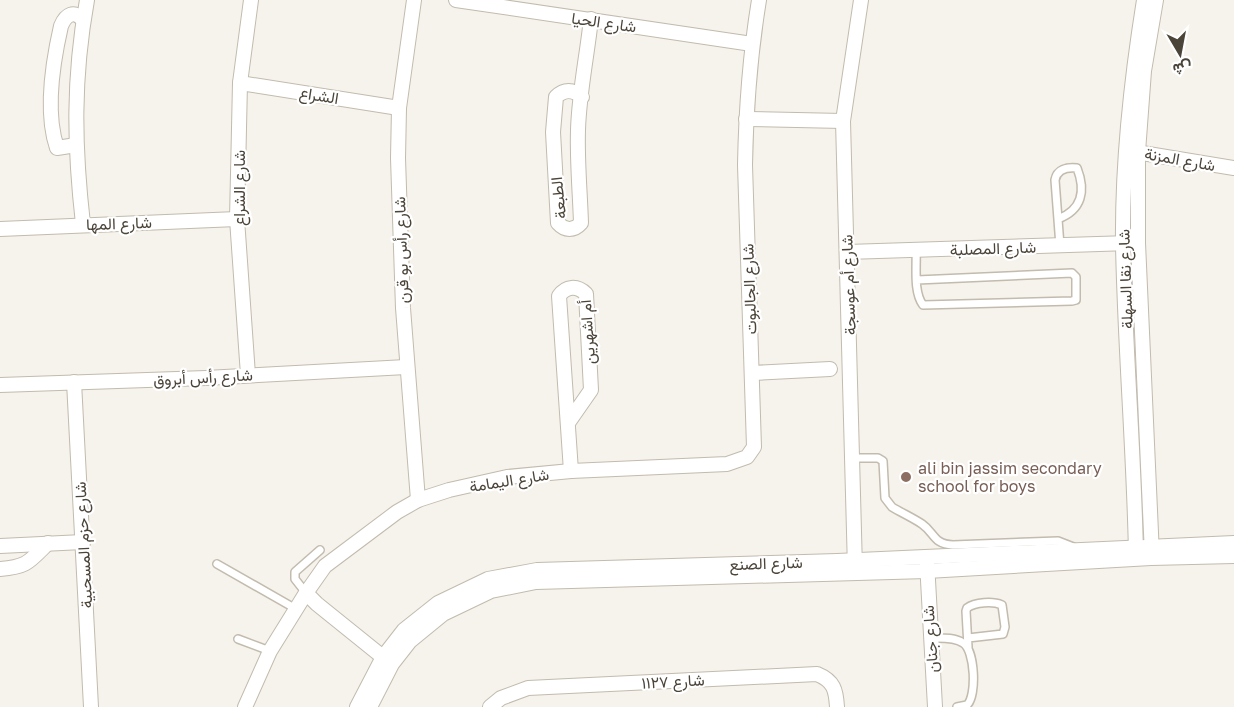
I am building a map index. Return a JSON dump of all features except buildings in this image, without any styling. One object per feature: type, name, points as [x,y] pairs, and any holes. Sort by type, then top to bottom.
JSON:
[{"type":"street","points":[[83,224],[76,170],[75,96],[87,0]]},
{"type":"street","name":"شارع الشراع","points":[[249,375],[237,219],[240,83],[251,0]]},
{"type":"street","name":"شارع رأس بو قرن","points":[[414,0],[399,108],[398,169],[406,367],[418,501]]},
{"type":"street","name":"شارع الحيا","points":[[456,0],[752,44]]},
{"type":"street","name":"شارع الجالبوت","points":[[747,457],[754,447],[745,165],[746,118],[752,44],[759,0]]},
{"type":"street","name":"شارع أم عوسجة","points":[[855,566],[843,121],[861,0]]},
{"type":"street","name":"شارع نقا السهلة","points":[[1144,0],[1133,69],[1132,151],[1152,552]]},
{"type":"street","name":"شارع نقا السهلة","points":[[1136,553],[1123,243],[1132,151],[1156,0]]},
{"type":"street","points":[[76,170],[57,148],[53,134],[51,104],[58,36],[63,21],[68,15],[76,14],[83,20]]},
{"type":"street","name":"الطبعة","points":[[559,94],[556,97],[554,143],[558,223],[567,229],[575,228],[581,223],[578,129],[591,20]]},
{"type":"street","points":[[559,94],[585,65]]},
{"type":"street","name":"الشراع","points":[[240,83],[399,108]]},
{"type":"street","points":[[559,94],[569,91],[582,98]]},
{"type":"street","points":[[746,118],[843,121]]},
{"type":"street","points":[[57,148],[76,145]]},
{"type":"street","name":"شارع المزنة","points":[[1132,151],[1234,168]]},
{"type":"street","name":"شارع المها","points":[[0,228],[237,219]]},
{"type":"street","name":"شارع المصلبة","points":[[847,252],[1138,243]]},
{"type":"street","name":"أم اشهرين","points":[[571,471],[559,296],[564,290],[572,287],[586,294],[591,390]]},
{"type":"street","name":"شارع رأس أبروق","points":[[0,385],[406,367]]},
{"type":"street","points":[[752,373],[830,369]]},
{"type":"street","name":"شارع حزم المسحبية","points":[[74,382],[91,707]]},
{"type":"street","points":[[564,392],[578,394],[591,390]]},
{"type":"street","points":[[568,423],[591,390]]},
{"type":"street","name":"شارع اليمامة","points":[[245,707],[270,651],[306,592],[325,566],[397,512],[418,501],[449,490],[507,477],[571,471],[727,464],[747,457]]},
{"type":"street","points":[[5,546],[83,542]]},
{"type":"street","points":[[0,569],[17,568],[26,564],[48,543]]},
{"type":"street","name":"شارع الصنع","points":[[357,707],[404,630],[438,603],[488,579],[537,570],[927,564],[1152,552],[1234,543]]},
{"type":"street","points":[[5,546],[18,558],[17,568]]},
{"type":"street","name":"شارع الصنع","points":[[927,564],[1078,550],[1136,553]]},
{"type":"street","name":"شارع الصنع","points":[[1152,552],[1234,556]]},
{"type":"street","name":"شارع جنان","points":[[927,564],[935,707]]},
{"type":"street","points":[[306,592],[317,604],[387,660]]},
{"type":"street","name":"شارع الصنع","points":[[370,707],[387,660]]},
{"type":"street","name":"شارع ١١٢٧","points":[[490,707],[501,698],[528,688],[817,674],[832,683],[836,693],[837,707]]},
{"type":"lane","points":[[1058,219],[1070,214],[1079,202],[1081,196],[1077,168],[1059,170],[1056,173],[1055,180],[1060,246]]},
{"type":"lane","points":[[916,250],[917,280],[920,302],[927,306],[1072,301],[1076,300],[1077,295],[1076,277],[1072,273],[917,280]]},
{"type":"lane","points":[[852,458],[883,460],[885,498],[888,503],[922,524],[935,540],[946,545],[1058,541],[1072,545],[1078,550]]},
{"type":"lane","points":[[306,592],[295,579],[295,572],[320,550]]},
{"type":"lane","points":[[217,564],[296,609]]},
{"type":"lane","points":[[957,707],[967,705],[973,697],[971,656],[968,647],[966,611],[973,604],[1000,603],[1003,609],[1005,630],[1001,636],[968,638]]},
{"type":"lane","points":[[931,638],[955,639],[968,647]]},
{"type":"lane","points":[[238,639],[270,651]]},
{"type":"place","name":"ali bin jassim secondary school for boys","points":[[906,477]]}]
